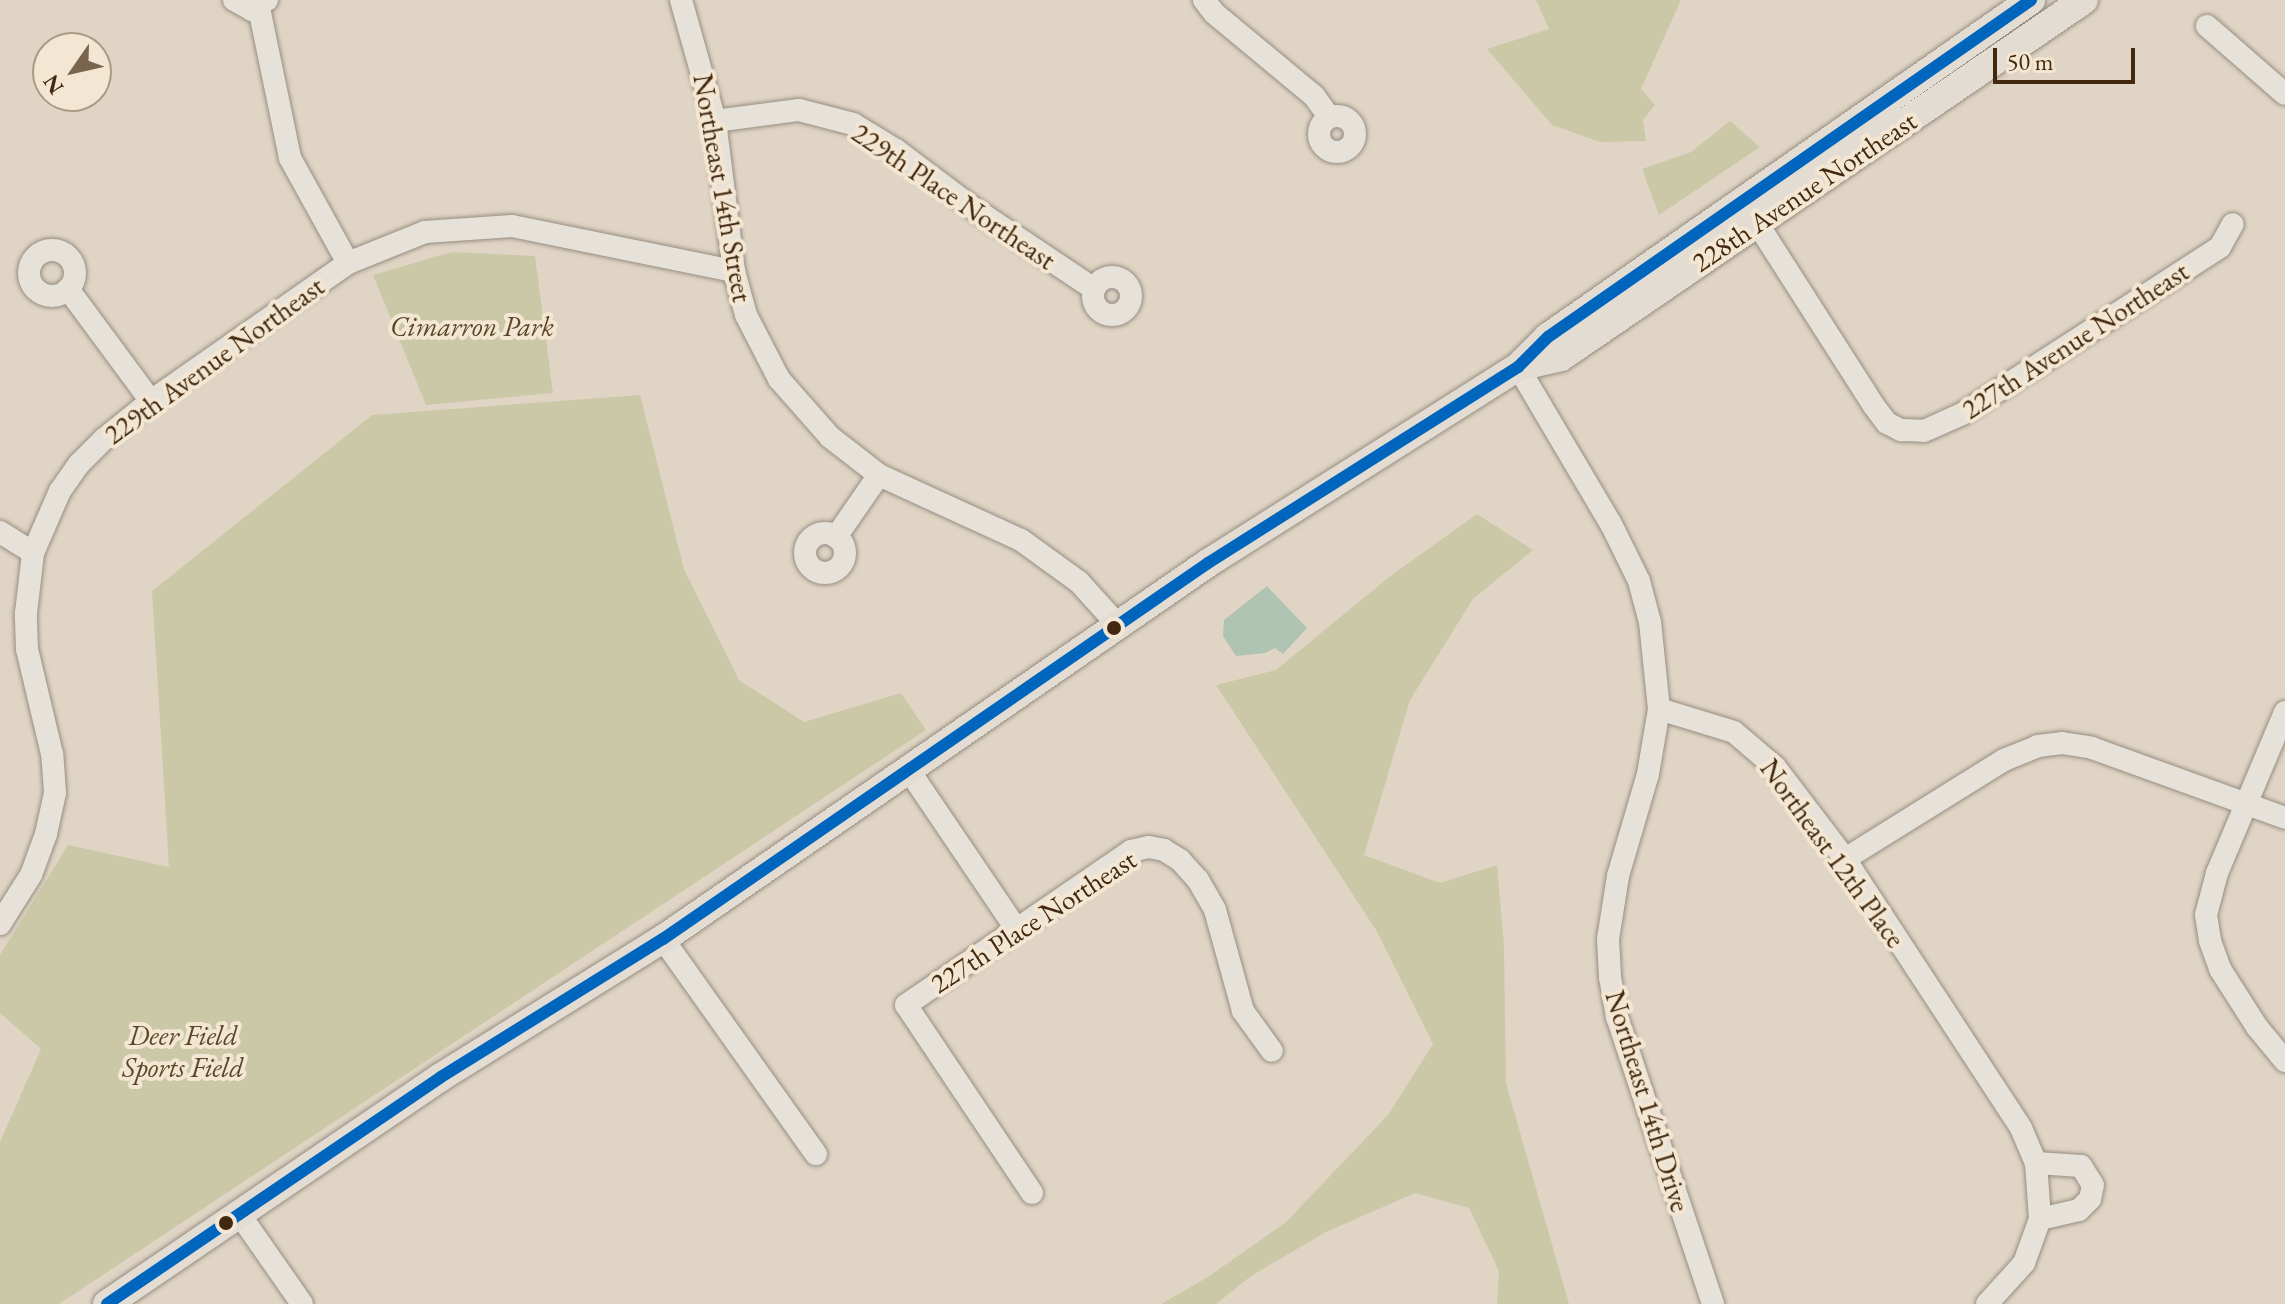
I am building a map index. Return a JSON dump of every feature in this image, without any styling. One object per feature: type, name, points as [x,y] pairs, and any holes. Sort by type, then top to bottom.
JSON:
[{"type":"main road","name":"228th Avenue Northeast","points":[[107,1304],[441,1077],[663,939],[1117,624],[1518,367],[1548,337],[2031,0]]},
{"type":"main road","points":[[2040,30],[2050,12],[2068,0]]},
{"type":"main road","name":"228th Avenue Northeast","points":[[1518,367],[1561,357],[2084,0]]},
{"type":"main road","points":[[1665,254],[1692,257],[1738,225],[1757,223]]},
{"type":"street","points":[[234,0],[245,9],[263,4],[281,127],[290,158],[348,263]]},
{"type":"street","name":"Northeast 14th Street","points":[[681,0],[715,121],[734,271],[746,315],[779,379],[830,437],[879,475],[1021,540],[1079,582],[1117,624]]},
{"type":"street","points":[[1204,0],[1214,13],[1314,96],[1329,117]]},
{"type":"street","points":[[2207,26],[2285,94]]},
{"type":"street","name":"229th Place Northeast","points":[[715,121],[799,110],[853,124],[896,150],[973,208],[1094,289]]},
{"type":"street","name":"227th Avenue Northeast","points":[[1757,223],[1887,423],[1901,430],[1924,431],[1962,414],[2220,247],[2233,224]]},
{"type":"street","name":"229th Avenue Northeast","points":[[0,924],[31,875],[46,834],[55,793],[52,754],[27,649],[26,613],[33,553],[60,491],[79,464],[151,401],[348,263],[425,232],[512,226],[734,271]]},
{"type":"street","points":[[68,289],[151,401]]},
{"type":"street","points":[[1518,367],[1611,524],[1639,581],[1650,622],[1659,709]]},
{"type":"street","points":[[836,537],[879,475]]},
{"type":"street","points":[[0,532],[33,553]]},
{"type":"street","name":"Northeast 12th Place","points":[[1659,709],[1719,727],[1751,744],[1775,767],[1845,859],[2004,1099],[2036,1163]]},
{"type":"street","name":"Northeast 14th Drive","points":[[1659,709],[1648,774],[1618,876],[1608,939],[1610,977],[1617,1017],[1713,1304]]},
{"type":"street","points":[[2285,712],[2217,873],[2206,915],[2210,941],[2220,969],[2285,1061]]},
{"type":"street","points":[[1845,859],[2004,760],[2038,746],[2062,743],[2092,748],[2285,818]]},
{"type":"street","points":[[908,769],[1015,927]]},
{"type":"street","name":"227th Place Northeast","points":[[1032,1193],[906,1005],[1015,927],[1131,851],[1149,847],[1164,850],[1180,860],[1198,880],[1215,910],[1243,1011],[1272,1051]]},
{"type":"street","points":[[663,939],[816,1154]]},
{"type":"street","points":[[1987,1304],[2024,1263],[2040,1219],[2036,1163],[2081,1166],[2093,1185],[2090,1199],[2079,1210],[2040,1219]]},
{"type":"street","points":[[240,1215],[302,1304]]},
{"type":"green space","points":[[1536,0],[1681,0],[1641,89],[1655,105],[1643,120],[1646,141],[1600,142],[1552,125],[1487,49],[1549,29]]},
{"type":"green space","points":[[1730,121],[1760,147],[1659,215],[1642,169],[1691,152]]},
{"type":"green space","name":"Cimarron Park","points":[[452,252],[535,256],[553,393],[426,405],[373,275]]},
{"type":"green space","name":"Deer Field Sports Field","points":[[640,395],[684,569],[739,680],[804,722],[901,693],[926,730],[59,1304],[0,1304],[0,1142],[41,1049],[0,1013],[0,955],[68,845],[169,867],[152,591],[372,415]]},
{"type":"green space","points":[[1477,514],[1533,550],[1473,599],[1410,700],[1364,855],[1440,883],[1497,865],[1504,946],[1506,1083],[1569,1304],[1497,1304],[1499,1271],[1469,1208],[1415,1193],[1326,1232],[1251,1276],[1216,1304],[1161,1304],[1208,1277],[1286,1222],[1388,1115],[1433,1044],[1376,930],[1216,685],[1276,670],[1389,577]]},
{"type":"shaded area","points":[[1267,586],[1307,628],[1283,654],[1275,648],[1265,653],[1236,656],[1223,636],[1224,620]]},
{"type":"transit line","points":[[107,1304],[441,1077],[663,939],[1208,563],[1518,367],[1548,337],[2031,0]]}]
